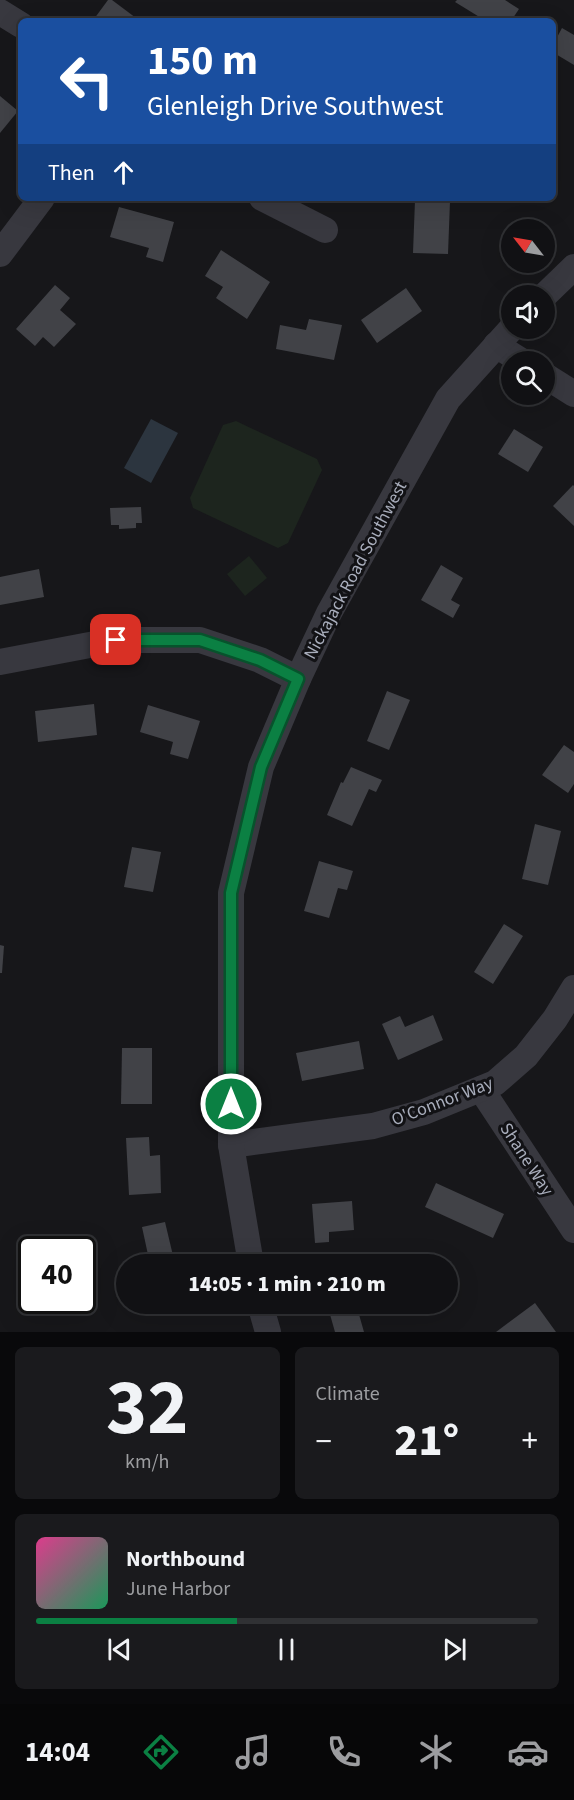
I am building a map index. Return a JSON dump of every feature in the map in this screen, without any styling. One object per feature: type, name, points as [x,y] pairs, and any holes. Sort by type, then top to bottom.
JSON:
[{"type":"street","points":[[0,12],[18,23]]},
{"type":"street","points":[[0,254],[40,201]]},
{"type":"street","points":[[268,201],[326,230]]},
{"type":"street","points":[[555,285],[574,267]]},
{"type":"street","name":"Nickajack Road Southwest","points":[[249,1254],[231,1145],[231,893],[261,767],[329,613],[448,399],[502,339]]},
{"type":"street","points":[[506,339],[515,351]]},
{"type":"street","points":[[555,382],[574,394]]},
{"type":"street","points":[[0,662],[116,640],[200,640],[260,660],[298,679]]},
{"type":"street","name":"O'Connor Way","points":[[231,1145],[373,1126],[424,1112],[495,1083],[526,1056],[555,1019],[574,988]]},
{"type":"street","name":"Shane Way","points":[[481,1089],[574,1230]]},
{"type":"street","points":[[263,1314],[268,1332]]},
{"type":"shaded area","points":[[151,419],[178,433],[151,483],[124,468]]},
{"type":"shaded area","points":[[236,421],[317,459],[322,470],[288,543],[278,548],[193,508],[190,498],[223,425]]},
{"type":"shaded area","points":[[249,556],[267,578],[245,596],[227,574]]},
{"type":"building","points":[[108,0],[112,0],[136,18],[95,18]]},
{"type":"building","points":[[457,0],[505,0],[519,9],[513,18],[481,18],[455,2]]},
{"type":"building","points":[[562,28],[574,35],[574,65],[556,54],[556,39]]},
{"type":"building","points":[[0,96],[18,111],[0,133]]},
{"type":"building","points":[[415,201],[450,201],[448,254],[413,253]]},
{"type":"building","points":[[119,207],[174,222],[163,262],[146,257],[149,248],[110,237]]},
{"type":"building","points":[[221,250],[270,282],[247,319],[216,298],[223,287],[205,276]]},
{"type":"building","points":[[55,285],[70,298],[60,310],[76,324],[54,347],[43,337],[35,346],[16,329]]},
{"type":"building","points":[[406,288],[422,311],[377,343],[361,320]]},
{"type":"building","points":[[309,319],[342,325],[334,360],[276,349],[280,325],[306,330]]},
{"type":"building","points":[[514,429],[543,447],[528,472],[498,454]]},
{"type":"building","points":[[574,486],[574,526],[553,506]]},
{"type":"building","points":[[141,507],[142,523],[136,523],[136,528],[119,529],[119,525],[111,525],[110,508]]},
{"type":"building","points":[[441,565],[463,578],[451,600],[460,605],[453,618],[421,600]]},
{"type":"building","points":[[39,569],[44,597],[0,605],[0,577]]},
{"type":"building","points":[[387,691],[410,700],[389,750],[367,741]]},
{"type":"building","points":[[94,704],[97,735],[38,742],[35,711]]},
{"type":"building","points":[[148,705],[200,721],[188,759],[170,754],[173,742],[140,732]]},
{"type":"building","points":[[564,745],[574,752],[574,784],[568,793],[542,775]]},
{"type":"building","points":[[351,767],[382,780],[376,792],[369,789],[352,826],[327,815],[341,782],[343,783]]},
{"type":"building","points":[[535,824],[561,831],[548,885],[522,879]]},
{"type":"building","points":[[132,847],[161,852],[153,892],[124,887]]},
{"type":"building","points":[[319,861],[353,871],[347,890],[338,888],[329,918],[304,911]]},
{"type":"building","points":[[504,924],[523,936],[493,984],[474,972]]},
{"type":"building","points":[[0,945],[4,946],[2,973],[0,973]]},
{"type":"building","points":[[433,1015],[443,1040],[398,1060],[382,1024],[400,1016],[405,1027]]},
{"type":"building","points":[[359,1041],[364,1069],[302,1081],[296,1053]]},
{"type":"building","points":[[122,1048],[152,1048],[152,1104],[121,1104]]},
{"type":"building","points":[[149,1137],[150,1156],[160,1155],[161,1193],[129,1195],[126,1138]]},
{"type":"building","points":[[436,1183],[504,1214],[493,1238],[425,1207]]},
{"type":"building","points":[[352,1201],[354,1230],[329,1232],[329,1242],[315,1243],[312,1204]]},
{"type":"building","points":[[165,1222],[173,1254],[148,1254],[142,1227]]},
{"type":"building","points":[[535,1303],[556,1332],[496,1332]]},
{"type":"building","points":[[330,1314],[359,1314],[364,1332],[335,1332]]},
{"type":"route","points":[[116,640],[200,640],[260,660],[298,679],[261,767],[231,893],[231,1104]]}]
